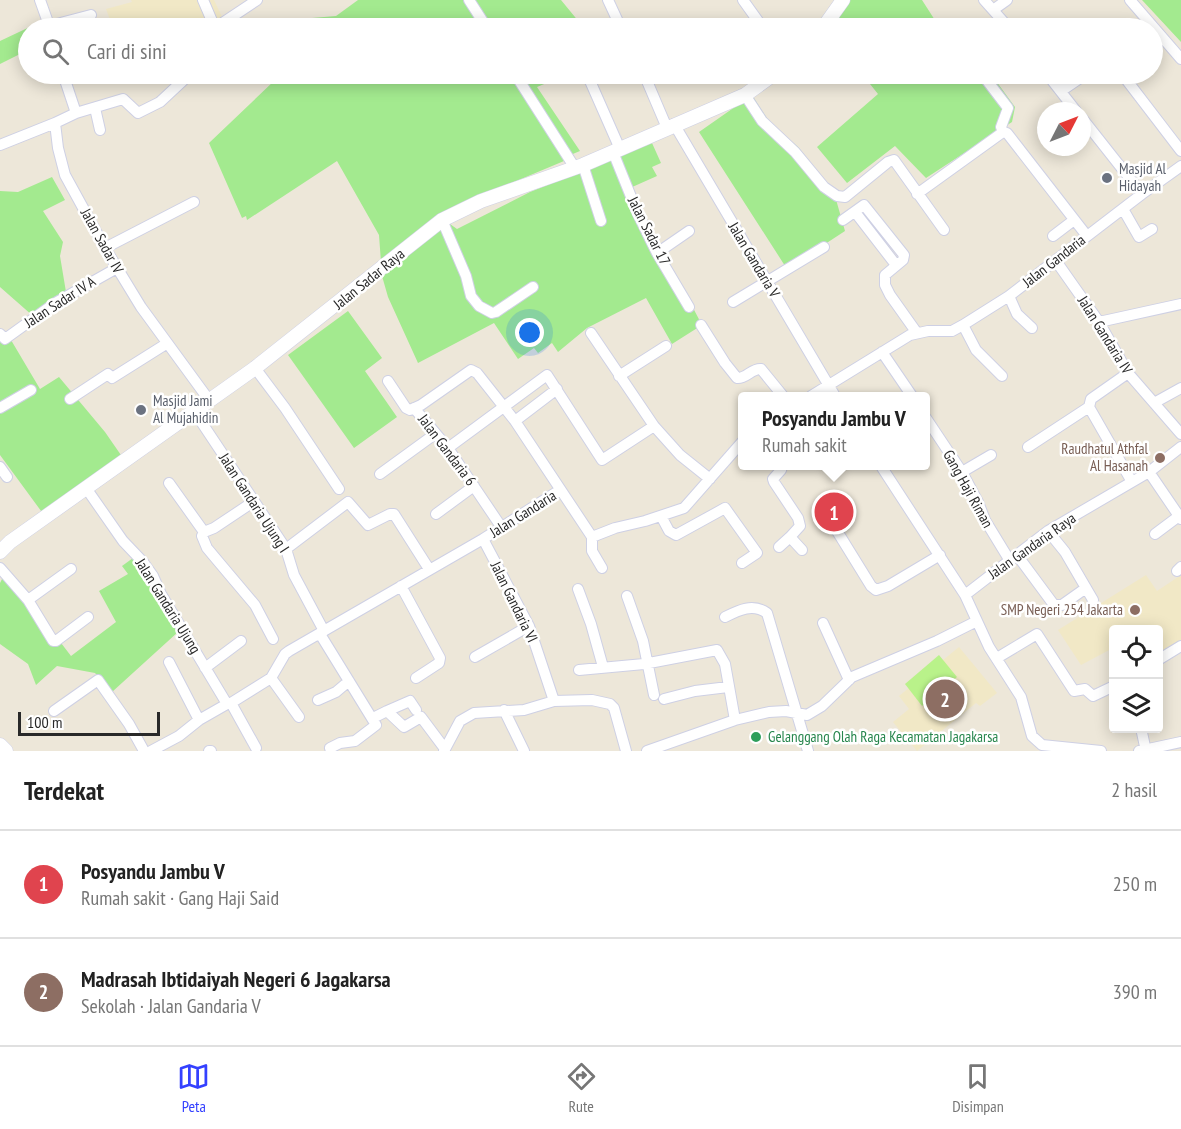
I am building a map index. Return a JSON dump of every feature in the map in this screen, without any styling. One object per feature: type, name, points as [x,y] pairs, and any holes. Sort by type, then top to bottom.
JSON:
[{"type":"street","points":[[40,0],[47,18]]},
{"type":"street","points":[[203,0],[211,18]]},
{"type":"street","points":[[230,18],[257,0]]},
{"type":"street","points":[[469,0],[481,18]]},
{"type":"street","points":[[608,0],[616,18]]},
{"type":"street","points":[[743,0],[756,18]]},
{"type":"street","points":[[832,18],[843,0]]},
{"type":"street","points":[[984,0],[1000,18]]},
{"type":"street","points":[[993,10],[1007,0]]},
{"type":"street","points":[[1130,0],[1142,18]]},
{"type":"street","points":[[81,18],[91,15]]},
{"type":"street","points":[[1163,41],[1181,59]]},
{"type":"street","points":[[66,84],[76,113]]},
{"type":"street","points":[[0,145],[76,113],[123,99],[138,113],[160,102],[179,84]]},
{"type":"street","points":[[522,84],[579,166],[601,221]]},
{"type":"street","name":"Jalan Sadar 17","points":[[591,84],[638,214],[657,253],[689,307]]},
{"type":"street","name":"Jalan Gandaria V","points":[[649,84],[671,126],[832,392]]},
{"type":"street","name":"Jalan Sadar Raya","points":[[0,552],[9,542],[255,368],[378,266],[442,220],[481,201],[579,166],[745,95],[760,84]]},
{"type":"street","points":[[990,84],[1008,108],[1000,127],[1003,132],[1010,136],[1087,236]]},
{"type":"street","points":[[1055,84],[1069,102]]},
{"type":"street","points":[[1061,91],[1071,84]]},
{"type":"street","points":[[1130,84],[1181,151]]},
{"type":"street","points":[[745,95],[762,121],[795,152],[824,187],[837,196],[844,197],[888,162],[894,160],[907,175],[917,194],[944,230]]},
{"type":"street","points":[[95,108],[100,130]]},
{"type":"street","name":"Jalan Sadar IV","points":[[55,123],[65,175],[105,248],[166,344],[209,400]]},
{"type":"street","points":[[1091,129],[1142,194]]},
{"type":"street","points":[[917,194],[1003,132]]},
{"type":"street","name":"Jalan Gandaria","points":[[917,333],[952,331],[963,325],[1009,296],[1142,194],[1178,172]]},
{"type":"street","points":[[105,248],[194,202]]},
{"type":"street","points":[[818,392],[917,333],[885,285],[885,274],[903,260],[904,255],[860,208],[843,220]]},
{"type":"street","points":[[1123,209],[1139,237],[1152,229]]},
{"type":"street","points":[[442,220],[466,276],[471,296],[479,306],[492,313],[496,312],[533,287]]},
{"type":"street","points":[[1053,236],[1074,220]]},
{"type":"street","points":[[657,253],[689,231]]},
{"type":"street","points":[[733,302],[824,247]]},
{"type":"street","name":"Jalan Gandaria IV","points":[[1056,261],[1099,322],[1128,373],[1181,434]]},
{"type":"street","name":"Jalan Sadar IV A","points":[[2,336],[117,267]]},
{"type":"street","points":[[1009,296],[1017,314],[1032,328]]},
{"type":"street","points":[[1099,322],[1181,304]]},
{"type":"street","points":[[701,325],[737,378],[755,369],[761,369],[780,392]]},
{"type":"street","points":[[963,325],[976,350],[1002,376]]},
{"type":"street","points":[[591,333],[654,426],[680,455],[710,479]]},
{"type":"street","points":[[70,399],[108,374],[112,378],[166,344]]},
{"type":"street","points":[[620,376],[666,346]]},
{"type":"street","points":[[882,352],[909,392]]},
{"type":"street","points":[[255,368],[285,408],[339,489]]},
{"type":"street","points":[[414,408],[471,370],[477,373],[515,421],[560,490]]},
{"type":"street","points":[[1028,447],[1089,407],[1091,399],[1128,373]]},
{"type":"street","points":[[448,448],[547,375],[602,460],[654,426]]},
{"type":"street","name":"Jalan Gandaria 6","points":[[388,381],[406,408],[410,410],[414,408],[448,448],[502,528]]},
{"type":"street","points":[[1155,403],[1181,388]]},
{"type":"street","points":[[515,421],[557,389]]},
{"type":"street","points":[[1,405],[31,390]]},
{"type":"street","points":[[1089,407],[1132,482],[1181,448]]},
{"type":"street","name":"Jalan Gandaria Ujung I","points":[[194,411],[286,549],[294,575],[322,632],[373,718]]},
{"type":"street","name":"Gang Haji Riman","points":[[930,424],[962,472],[985,520],[1014,558]]},
{"type":"street","points":[[380,474],[435,434]]},
{"type":"street","points":[[592,537],[684,508],[738,447]]},
{"type":"street","points":[[962,472],[992,455]]},
{"type":"street","points":[[0,467],[7,477]]},
{"type":"street","points":[[779,547],[800,526],[798,518],[774,482],[773,479],[781,470]]},
{"type":"street","points":[[883,470],[965,595],[989,647],[1021,697],[1032,736],[1037,742],[1045,745],[1101,751]]},
{"type":"street","points":[[1149,472],[1180,517],[1155,534]]},
{"type":"street","name":"Jalan Gandaria Raya","points":[[965,595],[1048,531],[1132,482]]},
{"type":"street","points":[[169,483],[204,532]]},
{"type":"street","points":[[436,514],[474,486]]},
{"type":"street","name":"Jalan Gandaria Ujung","points":[[86,488],[123,541],[153,576],[161,594],[205,668],[256,748]]},
{"type":"street","name":"Jalan Gandaria","points":[[401,586],[502,528],[560,490],[592,537],[592,551],[602,568]]},
{"type":"street","points":[[204,532],[214,528],[253,502]]},
{"type":"street","points":[[286,549],[348,502],[368,525],[394,514],[429,569]]},
{"type":"street","points":[[661,516],[669,531],[676,535],[725,508],[757,553],[742,563]]},
{"type":"street","points":[[837,531],[871,586],[876,590],[888,586],[940,555]]},
{"type":"street","points":[[1048,531],[1065,552],[1093,600]]},
{"type":"street","points":[[204,532],[202,536],[207,548],[255,605],[273,639]]},
{"type":"street","points":[[790,537],[802,550]]},
{"type":"street","name":"Jalan Gandaria VI","points":[[483,539],[529,626],[554,701]]},
{"type":"street","points":[[1014,558],[1054,605],[1062,605],[1086,588]]},
{"type":"street","points":[[0,568],[28,600],[52,641],[88,617]]},
{"type":"street","points":[[28,600],[71,569]]},
{"type":"street","points":[[151,751],[175,739],[199,720],[271,678],[285,654],[401,586],[440,658],[439,663],[416,678]]},
{"type":"street","points":[[578,589],[603,667]]},
{"type":"street","points":[[627,596],[659,697],[728,687]]},
{"type":"street","points":[[725,617],[744,608],[760,608],[767,613],[808,751]]},
{"type":"street","points":[[647,751],[735,720],[769,712],[795,712],[807,715],[828,701],[849,680],[977,621]]},
{"type":"street","points":[[823,624],[849,680]]},
{"type":"street","points":[[475,657],[529,626]]},
{"type":"street","points":[[997,658],[1037,634],[1074,691],[1085,689],[1093,696],[1109,688]]},
{"type":"street","name":"Jalan Gandaria Ujung","points":[[205,668],[241,641]]},
{"type":"street","points":[[1163,658],[1181,646]]},
{"type":"street","points":[[579,670],[648,664],[717,650],[725,664],[735,720]]},
{"type":"street","name":"Jalan Gandaria Ujung","points":[[169,662],[199,720]]},
{"type":"street","points":[[271,678],[299,717]]},
{"type":"street","points":[[54,711],[98,680],[129,723],[144,751]]},
{"type":"street","points":[[318,700],[336,692],[349,681]]},
{"type":"street","points":[[387,711],[404,727],[421,717],[444,750],[460,721],[474,713],[524,710],[554,701],[592,700],[609,704],[616,711],[626,751]]},
{"type":"street","points":[[330,751],[334,745],[355,741],[375,727],[373,718],[387,711],[410,701],[416,710]]},
{"type":"street","points":[[504,710],[524,751]]},
{"type":"street","points":[[1142,733],[1144,750],[1181,742]]},
{"type":"street","points":[[0,745],[6,751]]},
{"type":"shaded area","points":[[131,0],[214,0],[223,18],[109,18],[106,9],[132,2]]},
{"type":"shaded area","name":"SMP Negeri 254 Jakarta","points":[[1146,575],[1157,591],[1181,575],[1181,650],[1177,654],[1171,645],[1163,650],[1163,625],[1109,625],[1109,650],[1081,665],[1058,630]]},
{"type":"shaded area","points":[[959,647],[997,693],[980,706],[976,703],[917,751],[893,722],[909,709],[899,696]]},
{"type":"green space","points":[[358,0],[561,0],[576,18],[312,18],[336,16]]},
{"type":"green space","points":[[848,0],[922,0],[934,18],[838,18]]},
{"type":"green space","points":[[1142,0],[1181,0],[1181,42],[1163,23],[1163,18],[1159,18]]},
{"type":"green space","points":[[18,32],[18,55],[0,64],[0,41]]},
{"type":"green space","points":[[271,84],[544,84],[537,87],[580,151],[563,158],[564,161],[481,196],[443,219],[457,229],[530,192],[652,143],[661,163],[652,167],[657,176],[630,188],[702,325],[672,344],[646,298],[587,328],[558,352],[552,343],[538,353],[534,348],[518,359],[494,323],[418,363],[388,297],[382,276],[379,235],[337,161],[247,220],[246,216],[242,218],[209,143]]},
{"type":"green space","points":[[870,84],[998,84],[1015,107],[1012,122],[926,178],[895,146],[847,183],[817,147],[878,94]]},
{"type":"green space","points":[[752,95],[770,123],[798,147],[827,183],[835,196],[845,231],[787,269],[699,132]]},
{"type":"green space","points":[[52,177],[65,200],[43,211],[63,242],[60,256],[66,292],[33,316],[0,287],[0,191],[18,192]]},
{"type":"green space","points":[[348,311],[382,358],[365,371],[397,417],[354,448],[288,355]]},
{"type":"green space","points":[[0,339],[11,340],[40,389],[59,377],[105,432],[123,458],[44,515],[0,455]]},
{"type":"green space","points":[[133,558],[178,632],[112,692],[95,673],[57,666],[36,685],[28,664],[0,644],[0,583],[6,571],[71,656],[116,622],[99,591],[128,574],[122,566]]},
{"type":"green space","points":[[939,655],[957,677],[922,706],[905,684]]},
{"type":"place","name":"Masjid Al Hidayah","points":[[1107,178]]},
{"type":"place","name":"Masjid Jami Al Mujahidin","points":[[141,410]]},
{"type":"place","name":"Raudhatul Athfal Al Hasanah","points":[[1160,458]]},
{"type":"place","name":"Posyandu Jambu V","points":[[834,512]]},
{"type":"place","name":"SMP Negeri 254 Jakarta","points":[[1135,610]]},
{"type":"place","name":"Madrasah Ibtidaiyah Negeri 6 Jagakarsa","points":[[945,699]]},
{"type":"place","name":"Gelanggang Olah Raga Kecamatan Jagakarsa","points":[[756,737]]}]
